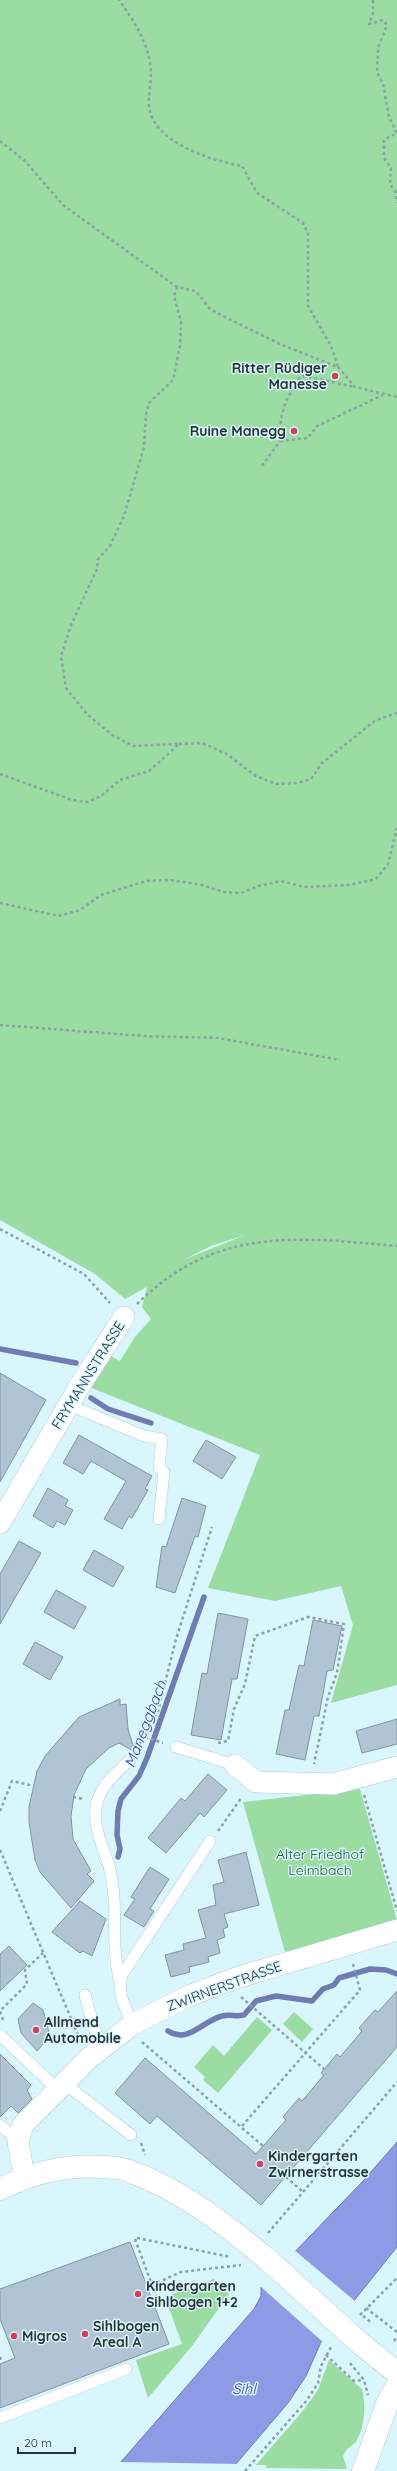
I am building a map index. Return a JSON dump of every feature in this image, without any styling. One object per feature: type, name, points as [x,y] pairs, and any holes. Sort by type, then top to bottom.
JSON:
[{"type":"main road","points":[[0,2189],[24,2177],[57,2168],[93,2166],[125,2169],[157,2183],[207,2211],[267,2259],[360,2344],[397,2373]]},
{"type":"main road","points":[[363,2471],[387,2404],[397,2386]]},
{"type":"street","name":"FRYMANNSTRASSE","points":[[0,1523],[69,1405],[124,1317]]},
{"type":"street","points":[[235,1766],[256,1782],[333,1784],[397,1767]]},
{"type":"street","name":"ZWIRNERSTRASSE","points":[[18,2141],[23,2125],[89,2058],[105,2045],[136,2032],[191,1995],[236,1978],[397,1930]]},
{"type":"street","points":[[18,2141],[24,2177]]},
{"type":"lane","points":[[69,1405],[144,1436],[162,1439],[159,1468],[164,1472],[159,1519]]},
{"type":"lane","points":[[176,1747],[235,1766]]},
{"type":"lane","points":[[130,1760],[106,1784],[96,1808],[98,1834],[112,1883],[115,1956],[122,1999],[136,2032]]},
{"type":"lane","points":[[120,1982],[125,1970],[210,1841]]},
{"type":"lane","points":[[85,1995],[96,2034],[105,2045]]},
{"type":"lane","points":[[3,2031],[61,2087],[131,2135]]},
{"type":"lane","points":[[0,2125],[18,2141]]},
{"type":"lane","points":[[0,2418],[126,2369]]},
{"type":"path","points":[[119,0],[142,34],[151,64],[149,107],[160,129],[181,146],[242,166],[257,193],[303,224],[308,234],[308,306],[330,346],[338,367],[354,387]]},
{"type":"path","points":[[373,0],[374,14],[369,24],[383,20],[387,25],[378,48],[377,72],[383,84],[389,117],[397,133],[384,140],[384,158],[391,168],[390,184],[395,191],[397,203]]},
{"type":"path","points":[[0,141],[25,161],[64,206],[177,286],[196,291],[210,309],[282,345],[338,367]]},
{"type":"path","points":[[177,286],[174,296],[181,322],[180,340],[173,380],[149,403],[146,414],[144,447],[124,516],[110,546],[98,559],[97,569],[71,625],[61,656],[66,688],[87,714],[112,736],[133,746],[202,743],[225,753],[256,776],[276,784],[297,783],[311,779],[322,763],[376,720],[397,713]]},
{"type":"path","points":[[262,466],[280,441],[281,418],[286,402],[300,377],[304,376],[397,397]]},
{"type":"path","points":[[280,441],[308,438],[317,426],[383,395]]},
{"type":"path","points":[[0,774],[72,800],[88,802],[101,796],[120,780],[149,771],[179,744]]},
{"type":"path","points":[[0,903],[59,916],[80,910],[101,895],[146,881],[171,880],[202,885],[223,892],[241,893],[259,886],[281,881],[304,887],[350,885],[376,879],[388,864],[397,828]]},
{"type":"path","points":[[0,1025],[143,1036],[218,1038],[340,1060]]},
{"type":"path","points":[[0,1229],[84,1274],[124,1317]]},
{"type":"path","name":"FRYMANNSTRASSE","points":[[124,1317],[149,1292],[178,1271],[232,1247],[290,1239],[397,1246]]},
{"type":"path","points":[[130,1760],[146,1738],[158,1711],[176,1639],[212,1527]]},
{"type":"path","points":[[205,1756],[208,1746],[228,1741],[234,1709],[245,1684],[255,1636],[308,1617],[344,1624],[336,1673],[328,1697],[315,1754],[313,1783]]},
{"type":"path","points":[[146,1738],[157,1742]]},
{"type":"path","points":[[0,1811],[2,1810],[12,1781],[34,1786]]},
{"type":"path","points":[[210,1841],[242,1797]]},
{"type":"path","points":[[365,1797],[397,1912]]},
{"type":"path","points":[[0,1850],[89,2058]]},
{"type":"path","points":[[3,2031],[0,2011],[27,1984],[25,1970],[43,1953]]},
{"type":"path","points":[[242,2126],[360,1990],[353,1963]]},
{"type":"path","points":[[243,1999],[324,2069]]},
{"type":"path","points":[[136,2032],[263,2146]]},
{"type":"path","points":[[266,2235],[397,2082]]},
{"type":"path","points":[[286,2177],[303,2192]]},
{"type":"path","points":[[156,2296],[136,2238],[232,2258]]},
{"type":"path","points":[[152,2285],[181,2272],[241,2265]]},
{"type":"path","points":[[356,2319],[397,2278]]},
{"type":"path","points":[[366,2308],[397,2332]]},
{"type":"path","points":[[394,2341],[397,2337]]},
{"type":"path","points":[[245,2471],[307,2400],[318,2383],[321,2366],[336,2340]]},
{"type":"path","points":[[326,2355],[354,2381],[364,2380]]},
{"type":"path","points":[[0,2357],[2,2363]]},
{"type":"path","points":[[348,2361],[364,2380],[368,2402]]},
{"type":"green space","points":[[0,0],[397,0],[397,1685],[331,1703],[353,1625],[341,1586],[275,1601],[208,1588],[260,1455],[89,1387],[107,1354],[120,1361],[135,1337],[151,1319],[142,1307],[147,1287],[125,1299],[95,1274],[0,1220]],"holes":[[[245,1235],[183,1260],[211,1246]]]},
{"type":"green space","name":"Alter Friedhof Leimbach","points":[[360,1789],[397,1920],[285,1952],[243,1802]]},
{"type":"green space","points":[[294,2012],[313,2029],[302,2042],[283,2024]]},
{"type":"green space","points":[[257,2017],[272,2030],[218,2093],[203,2080],[205,2077],[194,2067],[213,2045],[224,2056]]},
{"type":"green space","points":[[214,2279],[229,2294],[192,2346],[148,2398],[136,2360],[182,2344],[165,2297]]},
{"type":"green space","points":[[329,2360],[362,2389],[363,2395],[364,2415],[362,2428],[356,2442],[343,2456],[347,2469],[266,2468],[266,2465],[256,2465],[302,2412],[318,2390]]},
{"type":"water","name":"Sihl","points":[[397,2142],[397,2247],[321,2342],[306,2376],[288,2403],[230,2471],[113,2471],[254,2309],[261,2296],[261,2287],[364,2180]]},
{"type":"pier","points":[[293,2249],[356,2302],[324,2343],[260,2286]]},
{"type":"pier","points":[[120,2462],[239,2464],[233,2471],[111,2471]]},
{"type":"building","points":[[0,1373],[46,1400],[0,1482]]},
{"type":"building","points":[[79,1435],[152,1476],[145,1489],[148,1490],[132,1518],[129,1516],[122,1529],[104,1519],[126,1481],[91,1461],[83,1474],[63,1463]]},
{"type":"building","points":[[206,1440],[236,1457],[222,1479],[193,1461]]},
{"type":"building","points":[[48,1488],[68,1500],[65,1506],[73,1510],[65,1525],[57,1521],[53,1528],[33,1516]]},
{"type":"building","points":[[182,1498],[206,1506],[198,1537],[195,1536],[175,1593],[156,1587],[162,1546],[166,1547]]},
{"type":"building","points":[[19,1541],[41,1553],[0,1624],[0,1574]]},
{"type":"building","points":[[94,1550],[124,1567],[113,1587],[83,1570]]},
{"type":"building","points":[[56,1590],[86,1607],[74,1629],[44,1612]]},
{"type":"building","points":[[218,1613],[248,1619],[237,1679],[232,1679],[221,1740],[191,1735],[202,1673],[207,1674]]},
{"type":"building","points":[[313,1620],[342,1626],[333,1670],[327,1671],[319,1716],[314,1716],[305,1760],[276,1754],[285,1710],[289,1710],[299,1665],[304,1666]]},
{"type":"building","points":[[35,1642],[63,1657],[50,1680],[23,1664]]},
{"type":"building","points":[[120,1699],[120,1705],[126,1704],[128,1729],[135,1752],[119,1743],[109,1748],[86,1769],[74,1795],[71,1816],[73,1839],[91,1871],[87,1874],[94,1881],[71,1908],[40,1872],[35,1860],[29,1822],[29,1807],[37,1771],[45,1756],[79,1717]]},
{"type":"building","points":[[397,1719],[397,1744],[362,1753],[356,1731]]},
{"type":"building","points":[[208,1774],[227,1790],[204,1817],[200,1813],[166,1853],[148,1838],[181,1798],[185,1801]]},
{"type":"building","points":[[246,1852],[259,1905],[224,1914],[228,1927],[223,1929],[225,1937],[217,1940],[220,1953],[208,1957],[209,1962],[189,1967],[190,1972],[171,1977],[165,1955],[184,1950],[183,1944],[206,1938],[198,1910],[216,1905],[213,1885],[224,1882],[218,1860]]},
{"type":"building","points":[[150,1867],[169,1879],[150,1909],[154,1911],[144,1927],[124,1915],[135,1899],[131,1897]]},
{"type":"building","points":[[80,1901],[106,1919],[92,1956],[83,1951],[80,1953],[52,1932]]},
{"type":"building","points":[[9,1946],[27,1965],[0,1991],[0,1954]]},
{"type":"building","points":[[397,1991],[397,2047],[261,2205],[157,2116],[150,2124],[115,2093],[145,2058],[256,2154],[286,2120],[283,2117],[299,2098],[302,2101],[324,2075],[321,2073],[337,2054],[340,2057],[362,2031],[359,2028],[375,2010],[378,2012]]},
{"type":"building","points":[[33,2003],[43,2010],[50,2036],[37,2051],[21,2033],[18,2019]]},
{"type":"building","points":[[0,2054],[31,2085],[27,2090],[32,2099],[18,2113],[11,2106],[0,2117]]},
{"type":"building","name":"Sihlbogen Areal A","points":[[130,2242],[169,2344],[0,2408],[0,2364],[15,2358],[0,2319],[0,2289]]},
{"type":"waterway","name":"Maneggbach","points":[[0,1349],[76,1363]]},
{"type":"waterway","name":"Maneggbach","points":[[91,1398],[108,1409],[151,1423]]},
{"type":"waterway","name":"Maneggbach","points":[[118,1857],[120,1849],[117,1835],[118,1811],[121,1799],[139,1776],[147,1758],[204,1597]]},
{"type":"waterway","name":"Maneggbach","points":[[168,2031],[182,2035],[189,2033],[222,2016],[244,2015],[256,2001],[276,1996],[312,2001],[323,1989],[334,1985],[339,1978],[370,1969],[386,1970],[397,1974]]},
{"type":"place","name":"Ritter Rüdiger Manesse","points":[[335,376]]},
{"type":"place","name":"Ruine Manegg","points":[[294,431]]},
{"type":"place","name":"Allmend Automobile","points":[[36,2030]]},
{"type":"place","name":"Kindergarten Zwirnerstrasse","points":[[260,2164]]},
{"type":"place","name":"Kindergarten Sihlbogen 1+2","points":[[138,2294]]},
{"type":"place","name":"Sihlbogen Areal A","points":[[85,2334]]},
{"type":"place","name":"Migros","points":[[14,2336]]}]
